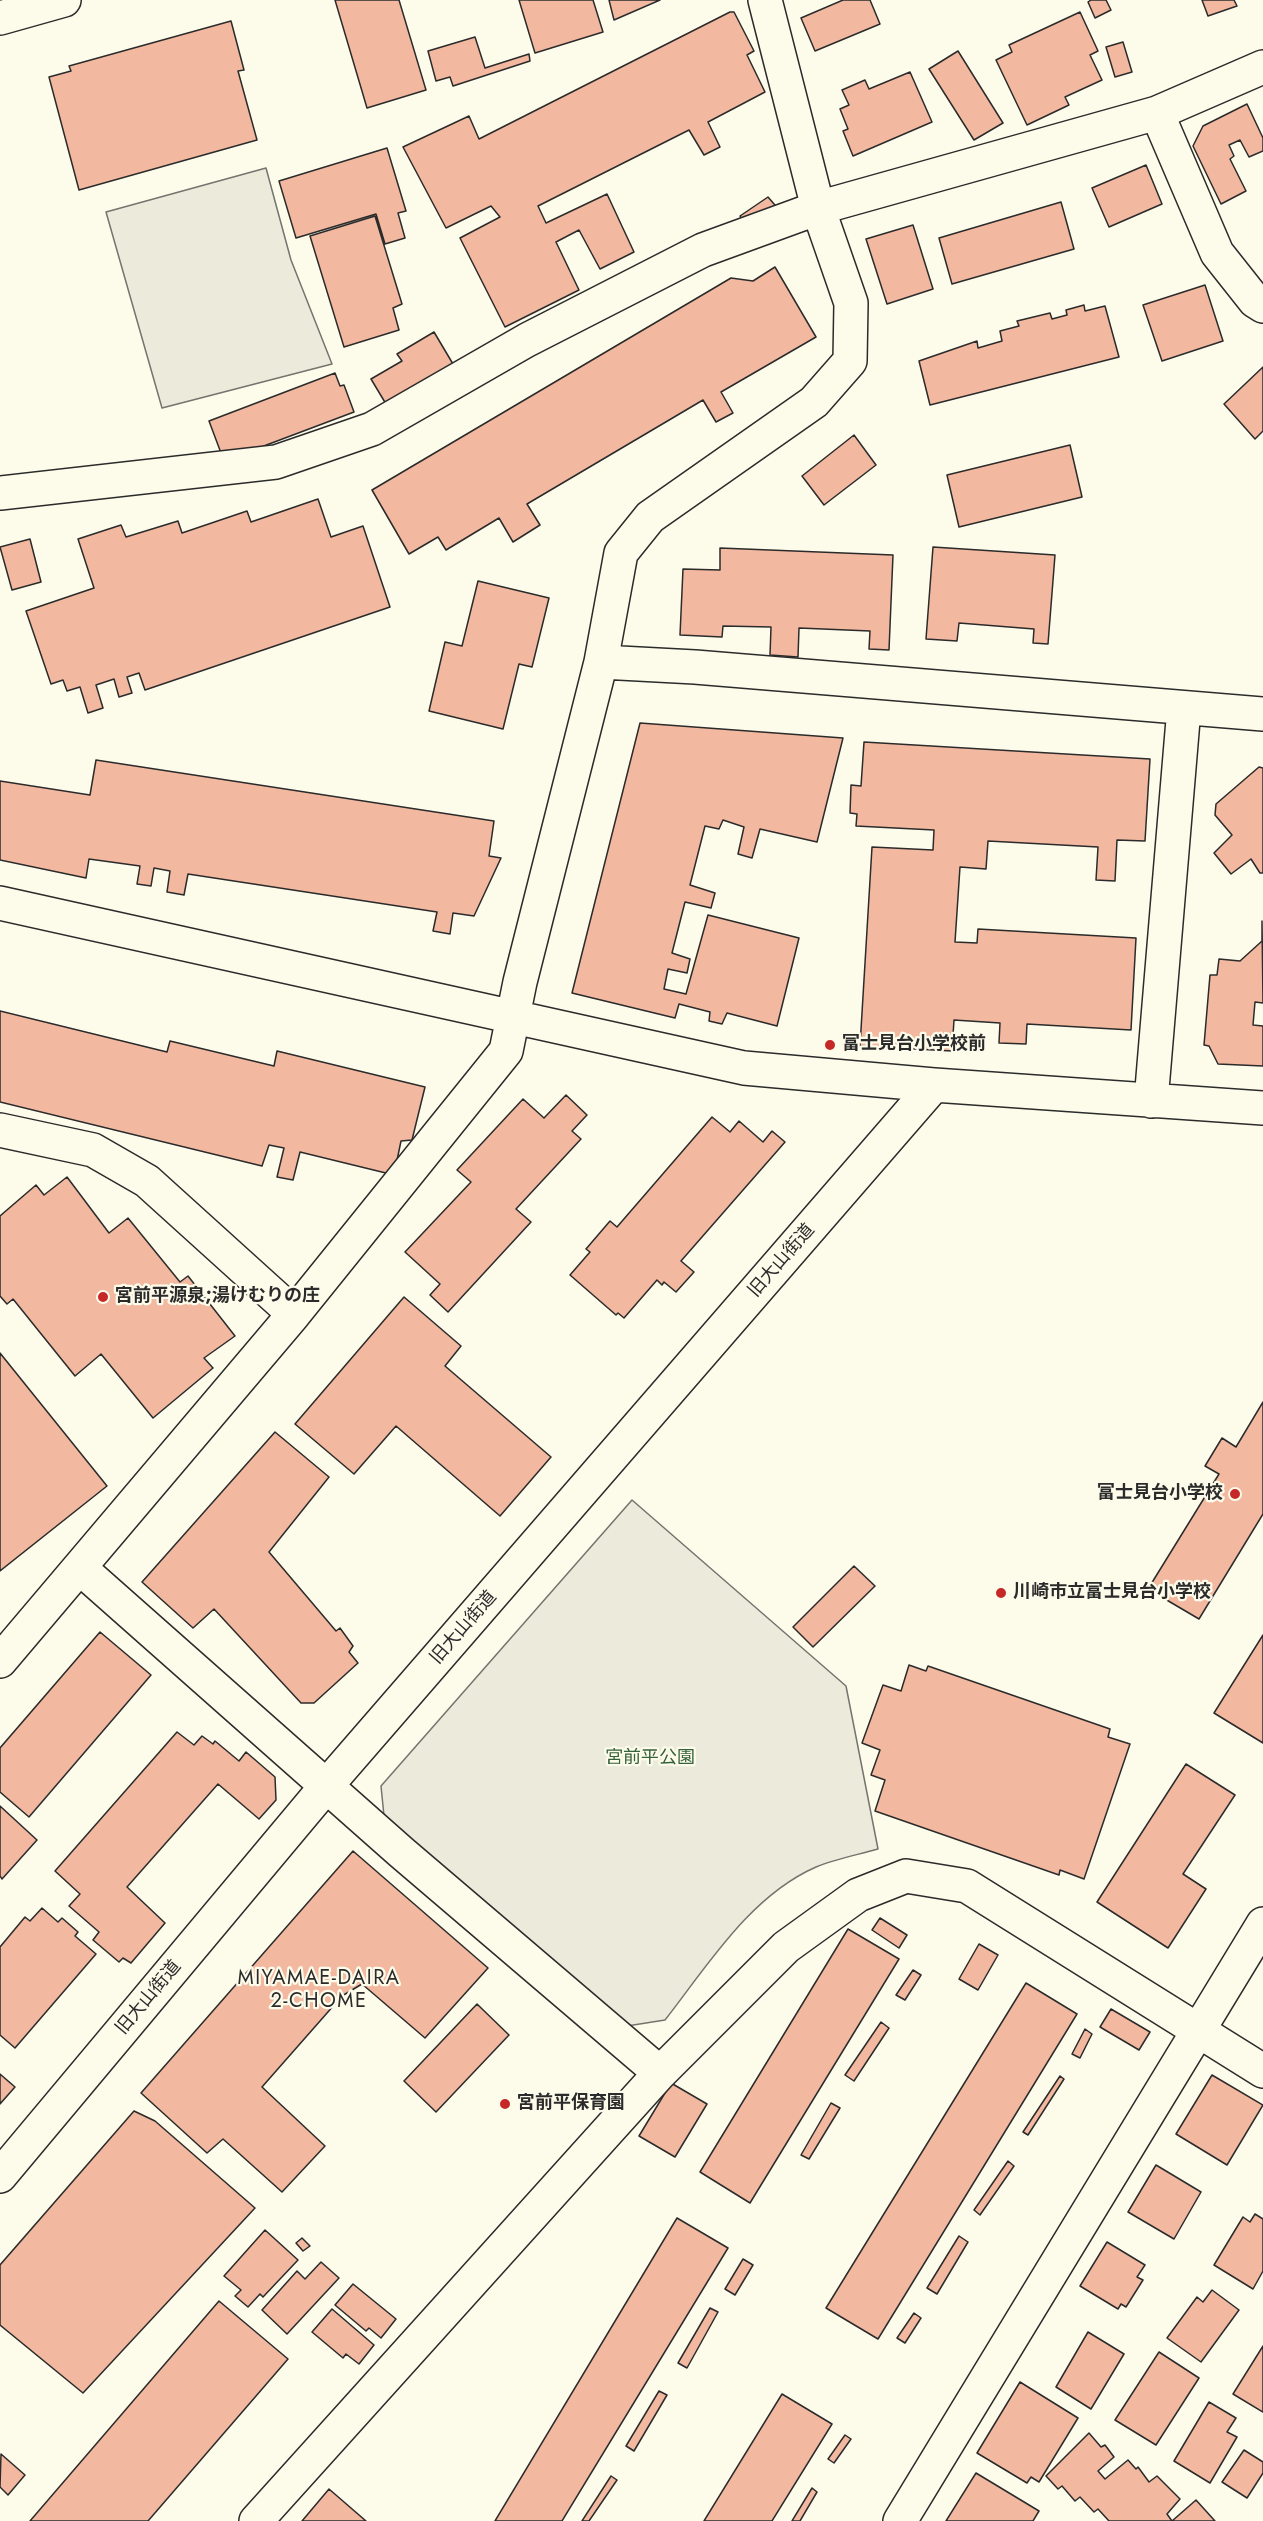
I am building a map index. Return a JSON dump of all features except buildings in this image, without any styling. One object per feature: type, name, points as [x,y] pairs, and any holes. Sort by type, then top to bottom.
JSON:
[{"type":"street","points":[[0,18],[64,0]]},
{"type":"street","points":[[0,1660],[294,1314],[506,1051],[512,1018],[601,662],[621,553],[650,517],[814,402],[850,361],[851,303],[818,208],[765,0]]},
{"type":"street","points":[[0,493],[276,462],[372,429],[527,340],[704,250],[818,208],[1157,112],[1263,67]]},
{"type":"street","points":[[1157,112],[1217,253],[1255,301],[1263,306]]},
{"type":"street","points":[[601,662],[706,668],[1263,714]]},
{"type":"street","points":[[1151,1101],[1184,708]]},
{"type":"street","points":[[0,903],[744,1068],[934,1086],[1263,1108]]},
{"type":"street","name":"旧大山街道","points":[[0,2176],[328,1784],[934,1086]]},
{"type":"street","points":[[0,1130],[93,1150],[147,1181],[294,1314]]},
{"type":"street","points":[[80,1568],[328,1784],[401,1852],[660,2073]]},
{"type":"street","points":[[255,2521],[660,2073],[786,1947],[858,1895],[906,1876],[967,1886],[1263,2071]]},
{"type":"street","points":[[900,2521],[1263,1924]]},
{"type":"green space","name":"宮前平公園","points":[[632,1500],[846,1686],[878,1849],[823,1864],[792,1880],[771,1895],[732,1934],[665,2020],[627,2026],[384,1816],[381,1786]]},
{"type":"shaded area","points":[[266,168],[291,260],[332,364],[162,408],[106,212]]},
{"type":"place","name":"富士見台小学校前","points":[[830,1045]]},
{"type":"place","name":"宮前平源泉;湯けむりの庄","points":[[103,1297]]},
{"type":"place","name":"富士見台小学校","points":[[1235,1494]]},
{"type":"place","name":"川崎市立富士見台小学校","points":[[1001,1593]]},
{"type":"place","name":"宮前平保育園","points":[[505,2104]]},
{"type":"district","name":"MIYAMAE-DAIRA 2-CHOME","points":[[319,1990]]}]
